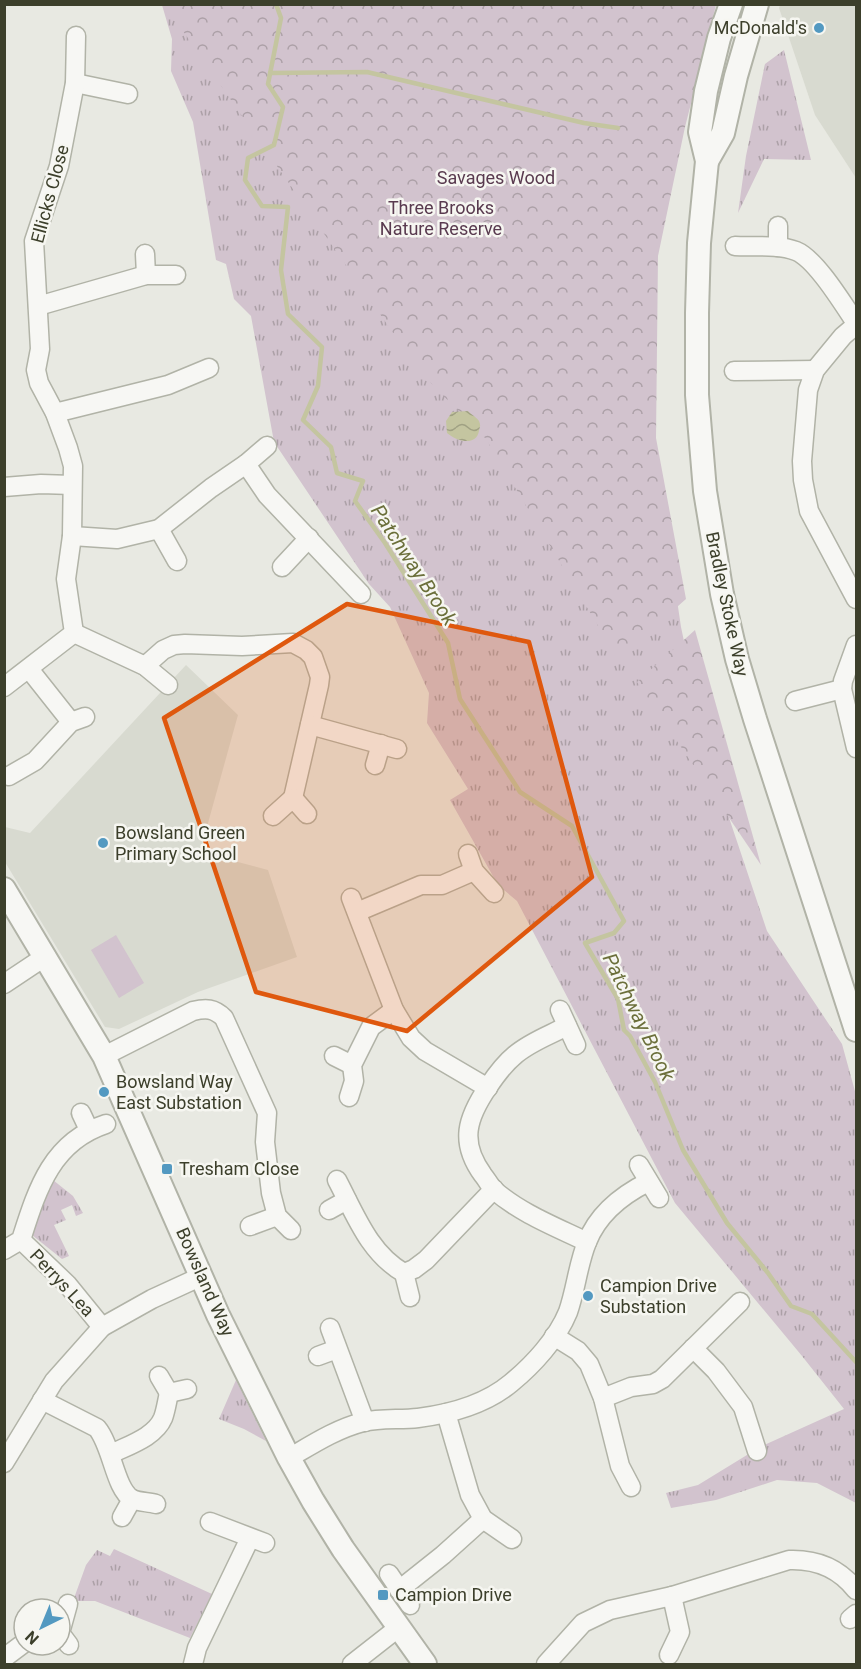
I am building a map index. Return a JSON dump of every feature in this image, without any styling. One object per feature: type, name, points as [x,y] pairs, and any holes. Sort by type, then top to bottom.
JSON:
[{"type":"street","name":"Bradley Stoke Way","points":[[731,4],[719,38],[706,91],[700,132],[707,161],[699,243],[697,336],[701,451],[710,526],[737,659],[856,1030]]},
{"type":"street","name":"Bradley Stoke Way","points":[[707,161],[723,133],[757,4]]},
{"type":"street","name":"Ellicks Close","points":[[74,633],[66,579],[72,536],[73,466],[55,413],[39,383],[36,370],[40,349],[34,241],[59,166],[75,83],[76,36]]},
{"type":"street","points":[[75,83],[128,93]]},
{"type":"street","points":[[778,226],[778,247]]},
{"type":"street","points":[[735,246],[778,247],[795,251],[806,257],[856,324],[815,370],[808,390],[804,423],[803,480],[809,511],[856,599]]},
{"type":"street","points":[[146,254],[146,275]]},
{"type":"street","points":[[38,306],[146,275],[176,275]]},
{"type":"street","points":[[55,413],[168,386],[195,384],[209,368]]},
{"type":"street","points":[[734,371],[815,370]]},
{"type":"street","points":[[72,536],[117,539],[159,529],[267,446]]},
{"type":"street","points":[[246,464],[267,495],[361,594]]},
{"type":"street","points":[[4,487],[72,484]]},
{"type":"street","points":[[159,529],[177,561]]},
{"type":"street","points":[[282,567],[309,538]]},
{"type":"street","points":[[4,687],[74,633],[145,666],[168,685]]},
{"type":"street","points":[[145,666],[163,650],[174,645],[242,646],[293,643],[313,657],[320,677],[293,798],[273,816]]},
{"type":"street","points":[[856,645],[842,689],[856,748]]},
{"type":"street","points":[[9,776],[35,760],[78,720],[29,669]]},
{"type":"street","points":[[795,701],[842,689]]},
{"type":"street","points":[[310,725],[389,747],[375,765]]},
{"type":"street","points":[[293,798],[307,814]]},
{"type":"street","points":[[488,1088],[418,1046],[411,1038],[394,1010],[354,905],[421,885],[442,885],[471,863],[494,893]]},
{"type":"street","name":"Bowsland Way","points":[[4,889],[104,1056],[218,1315],[289,1458],[337,1539],[425,1665]]},
{"type":"street","points":[[4,984],[46,956]]},
{"type":"street","points":[[104,1056],[193,1011],[206,1008],[217,1011],[224,1018],[267,1113],[265,1142],[267,1169],[277,1216],[291,1230]]},
{"type":"street","points":[[349,1097],[354,1081],[352,1065],[371,1027],[394,1010]]},
{"type":"street","points":[[576,1045],[563,1018],[515,1054],[500,1071],[470,1117],[468,1134],[471,1152],[480,1170],[494,1189],[523,1209],[587,1242]]},
{"type":"street","points":[[334,1056],[352,1065]]},
{"type":"street","name":"Perrys Lea","points":[[4,1250],[21,1240],[35,1195],[48,1170],[76,1138],[98,1127],[81,1113]]},
{"type":"street","points":[[639,1165],[659,1198]]},
{"type":"street","points":[[337,1180],[368,1240],[386,1261],[404,1273],[410,1298]]},
{"type":"street","points":[[289,1458],[340,1429],[365,1422],[418,1418],[446,1413],[469,1406],[509,1385],[539,1356],[567,1314],[587,1242],[599,1222],[621,1197],[648,1182]]},
{"type":"street","points":[[404,1273],[426,1260],[494,1189]]},
{"type":"street","points":[[329,1210],[347,1200]]},
{"type":"street","points":[[250,1226],[277,1216]]},
{"type":"street","name":"Perrys Lea","points":[[21,1240],[67,1284],[102,1327]]},
{"type":"street","points":[[4,1463],[42,1400],[68,1363],[102,1327],[152,1299],[202,1276]]},
{"type":"street","points":[[603,1398],[631,1387],[653,1384],[662,1379],[740,1302]]},
{"type":"street","points":[[330,1328],[365,1422]]},
{"type":"street","points":[[554,1336],[578,1351],[589,1364],[603,1398],[613,1470],[631,1487]]},
{"type":"street","points":[[318,1356],[338,1348]]},
{"type":"street","points":[[693,1348],[716,1371],[743,1407],[757,1451]]},
{"type":"street","points":[[111,1454],[157,1428],[178,1391],[159,1376]]},
{"type":"street","points":[[42,1400],[96,1428],[102,1434],[111,1454],[121,1487],[132,1499],[156,1504]]},
{"type":"street","points":[[446,1413],[470,1495],[483,1519],[512,1539]]},
{"type":"street","points":[[122,1517],[132,1499]]},
{"type":"street","points":[[399,1590],[483,1519]]},
{"type":"street","points":[[193,1665],[196,1648],[258,1540],[210,1522]]},
{"type":"street","points":[[546,1665],[583,1623],[610,1610],[672,1596],[749,1564],[803,1559],[830,1567],[841,1574],[856,1590]]},
{"type":"street","points":[[669,1655],[680,1632],[672,1596]]},
{"type":"street","points":[[352,1665],[398,1629]]},
{"type":"highlighted area","points":[[347,604],[529,642],[592,877],[407,1031],[256,992],[164,718]]},
{"type":"shaded area","points":[[780,5],[856,5],[856,178],[815,115],[779,8]]},
{"type":"shaded area","name":"Bowsland Green Primary School","points":[[186,665],[238,715],[200,852],[268,870],[297,957],[198,992],[119,1029],[105,1027],[5,862],[5,827],[30,833]]},
{"type":"green space","name":"Three Brooks Nature Reserve","points":[[162,5],[713,5],[651,256],[649,411],[681,627],[708,755],[767,931],[842,1044],[856,1095],[856,1503],[817,1483],[777,1480],[716,1500],[671,1508],[666,1493],[698,1485],[760,1447],[844,1409],[675,1203],[517,901],[498,885],[450,800],[468,789],[427,723],[429,693],[390,607],[369,584],[274,442],[251,316],[234,299],[226,264],[216,260],[193,122],[171,71],[172,39]]},
{"type":"green space","name":"Savages Wood","points":[[178,5],[716,5],[685,127],[658,256],[656,438],[686,599],[618,659],[486,439],[421,373],[183,31]]},
{"type":"green space","points":[[784,50],[811,160],[764,159],[738,213],[746,156],[765,64]]},
{"type":"green space","points":[[695,630],[761,865],[637,682]]},
{"type":"green space","points":[[116,935],[144,983],[119,998],[91,950]]},
{"type":"green space","points":[[53,1180],[73,1196],[83,1213],[76,1216],[72,1205],[61,1210],[66,1220],[54,1225],[69,1256],[62,1259],[32,1235],[32,1226]]},
{"type":"green space","points":[[236,1380],[266,1441],[219,1419]]},
{"type":"green space","points":[[114,1549],[212,1594],[190,1638],[95,1601],[73,1601],[86,1565],[97,1550],[110,1556]]},
{"type":"water","points":[[468,411],[480,423],[477,436],[470,441],[465,441],[447,433],[446,421],[452,412]]},
{"type":"waterway","name":"Patchway Brook","points":[[276,4],[281,18],[268,84],[283,107],[274,145],[248,158],[245,180],[262,206],[288,207],[281,270],[288,314],[322,347],[318,386],[303,420],[331,447],[337,473],[363,481],[355,501],[385,543],[448,643],[460,699],[520,792],[572,826],[624,921],[614,933],[585,943],[618,999],[624,1030],[630,1036],[655,1082],[683,1150],[727,1223],[768,1273],[791,1306],[812,1314],[856,1362]]},
{"type":"waterway","points":[[270,73],[367,72],[584,123],[618,128]]},
{"type":"place","name":"McDonald's","points":[[819,28]]},
{"type":"place","name":"Bowsland Green Primary School","points":[[103,843]]},
{"type":"place","name":"Bowsland Way East Substation","points":[[104,1092]]},
{"type":"place","name":"Tresham Close","points":[[167,1169]]},
{"type":"place","name":"Campion Drive Substation","points":[[588,1296]]},
{"type":"place","name":"Campion Drive","points":[[383,1595]]}]
